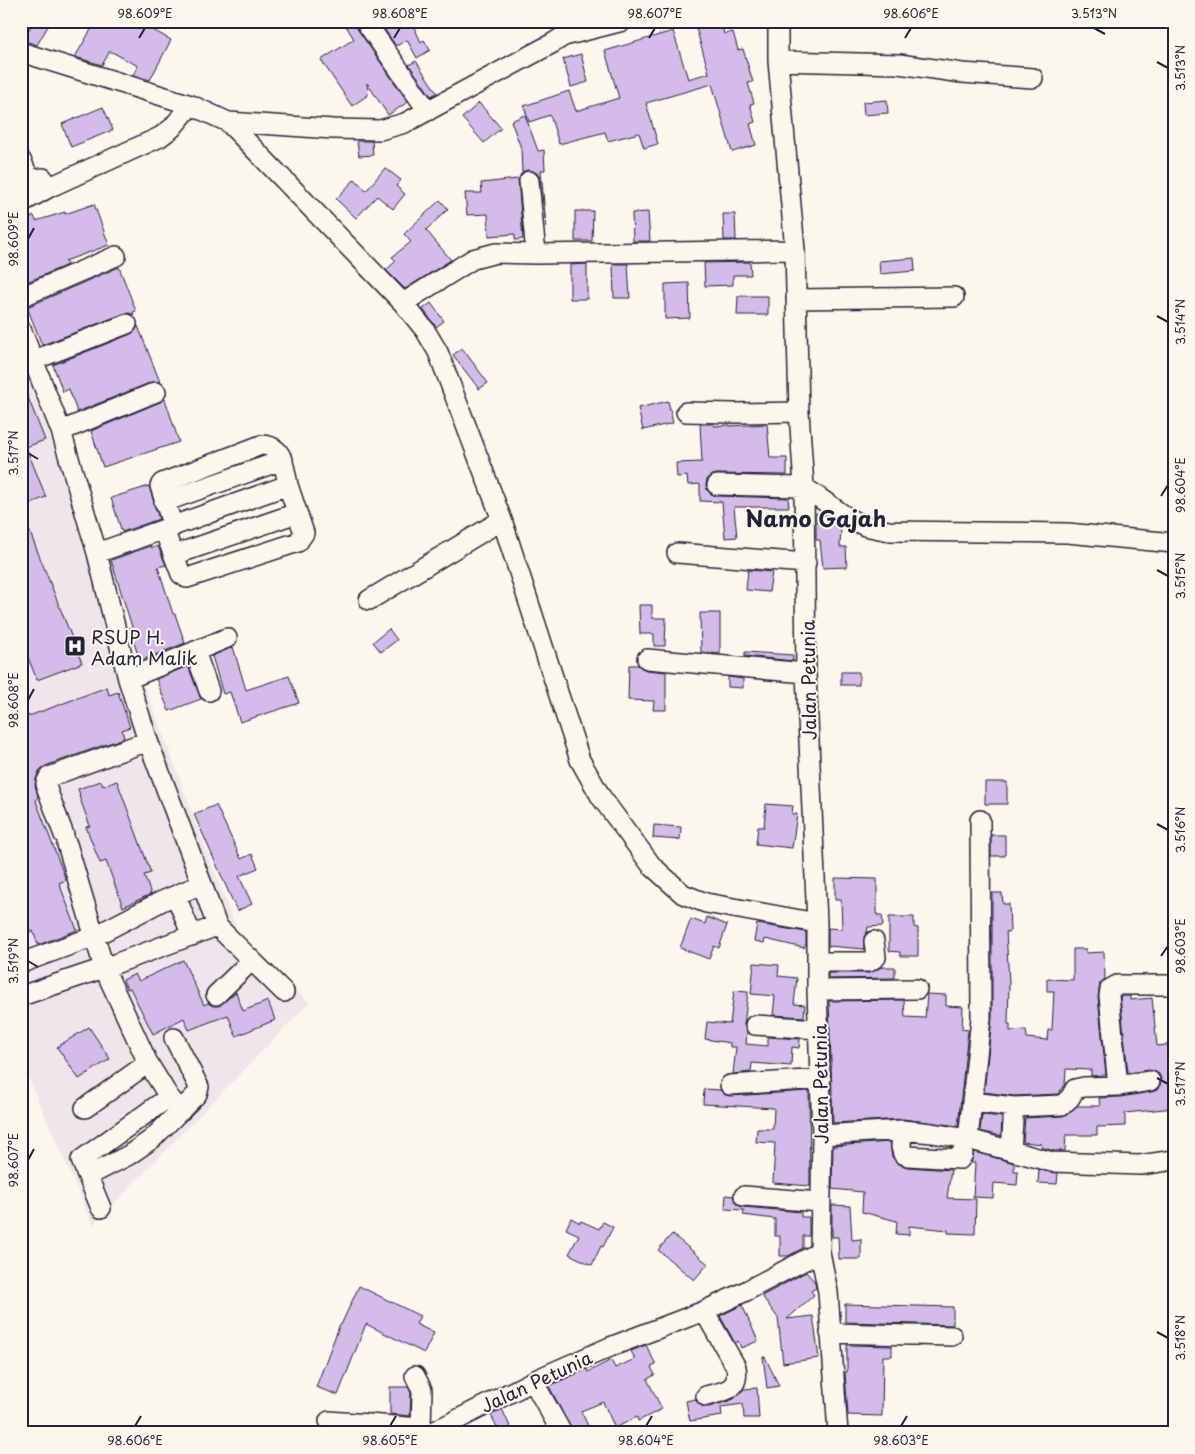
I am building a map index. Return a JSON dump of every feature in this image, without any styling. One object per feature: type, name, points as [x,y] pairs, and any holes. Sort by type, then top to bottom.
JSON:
[{"type":"street","points":[[365,21],[428,111]]},
{"type":"street","points":[[228,122],[332,129],[380,130],[405,123],[428,111],[553,43],[570,28],[623,21]]},
{"type":"street","name":"Jalan Petunia","points":[[426,1431],[533,1380],[610,1347],[704,1311],[820,1252],[821,1079],[806,673],[804,487],[799,412],[795,250],[778,61],[778,21]]},
{"type":"street","points":[[21,52],[191,104],[228,122],[403,303],[425,330],[438,352],[502,520],[580,760],[601,796],[652,866],[682,894],[706,903],[816,924]]},
{"type":"street","points":[[778,61],[899,64],[962,73],[1034,78]]},
{"type":"street","points":[[21,203],[50,187],[160,137],[172,128],[191,104]]},
{"type":"street","points":[[21,160],[30,180],[44,178],[50,187]]},
{"type":"street","points":[[529,181],[536,254]]},
{"type":"street","points":[[403,303],[473,259],[496,253],[795,250]]},
{"type":"street","points":[[21,297],[116,256]]},
{"type":"street","points":[[796,298],[954,297]]},
{"type":"street","points":[[34,360],[127,324]]},
{"type":"street","points":[[21,329],[61,430],[97,553],[128,679],[148,741],[216,926],[284,992]]},
{"type":"street","points":[[61,430],[156,392]]},
{"type":"street","points":[[686,412],[799,412]]},
{"type":"street","points":[[282,460],[288,485],[304,532],[298,542],[187,578],[181,574],[174,555],[164,502],[282,460]]},
{"type":"street","points":[[97,553],[288,485]]},
{"type":"street","points":[[717,485],[804,487],[848,518],[865,526],[889,531],[1068,533],[1174,543]]},
{"type":"street","points":[[174,555],[297,513]]},
{"type":"street","points":[[369,600],[502,520]]},
{"type":"street","points":[[677,553],[806,563]]},
{"type":"street","points":[[128,679],[227,638]]},
{"type":"street","points":[[195,651],[209,691]]},
{"type":"street","points":[[647,659],[806,673]]},
{"type":"street","points":[[148,741],[50,777],[46,783],[104,968],[148,1064],[169,1097],[181,1111]]},
{"type":"street","points":[[966,1138],[981,1018],[980,820]]},
{"type":"street","points":[[21,963],[95,936],[162,901],[202,884]]},
{"type":"street","points":[[176,896],[192,936]]},
{"type":"street","points":[[21,996],[104,968],[216,926]]},
{"type":"street","points":[[818,962],[869,962],[876,957],[874,941]]},
{"type":"street","points":[[216,995],[251,961]]},
{"type":"street","points":[[1118,1086],[1109,996],[1110,989],[1117,985],[1174,985]]},
{"type":"street","points":[[817,990],[917,989]]},
{"type":"street","points":[[755,1025],[819,1029]]},
{"type":"street","points":[[88,1176],[152,1140],[197,1094],[199,1087],[174,1038]]},
{"type":"street","points":[[85,1108],[148,1064]]},
{"type":"street","points":[[730,1085],[821,1079]]},
{"type":"street","points":[[972,1102],[1014,1107],[1062,1105],[1070,1098],[1075,1089],[1084,1086],[1118,1086],[1150,1081]]},
{"type":"street","points":[[101,1208],[81,1160],[169,1097]]},
{"type":"street","points":[[1011,1150],[1014,1107]]},
{"type":"street","points":[[822,1135],[902,1130],[966,1138],[1052,1162],[1140,1165],[1174,1160]]},
{"type":"street","points":[[744,1196],[820,1202]]},
{"type":"street","points":[[820,1252],[828,1292],[838,1433]]},
{"type":"street","points":[[704,1311],[736,1367],[738,1377],[728,1390],[706,1396]]},
{"type":"street","points":[[830,1333],[952,1336]]},
{"type":"street","points":[[329,1421],[426,1431],[422,1390],[414,1376]]},
{"type":"street","points":[[533,1380],[562,1433]]},
{"type":"shaded area","name":"RSUP H. Adam Malik","points":[[21,359],[238,933],[309,1003],[93,1225],[21,1061]]},
{"type":"building","points":[[34,21],[51,21],[37,45],[23,40]]},
{"type":"building","points":[[96,21],[148,21],[146,26],[171,40],[150,80],[133,75],[138,66],[110,51],[102,65],[75,57]]},
{"type":"building","points":[[343,21],[354,21],[356,27],[408,102],[388,115],[367,83],[368,95],[352,106],[321,60],[354,39]]},
{"type":"building","points":[[403,21],[411,21],[421,42],[424,40],[430,50],[417,58],[407,40],[396,46],[385,30]]},
{"type":"building","points":[[694,21],[721,21],[724,34],[733,32],[738,50],[743,49],[753,82],[748,83],[754,103],[750,104],[755,122],[750,124],[756,145],[732,152],[712,84],[646,103],[658,144],[644,148],[639,133],[608,141],[605,132],[559,144],[550,115],[529,122],[524,106],[569,91],[576,111],[619,98],[605,51],[673,31],[688,79],[709,73]]},
{"type":"building","points":[[581,54],[588,82],[571,87],[563,59]]},
{"type":"building","points":[[416,61],[437,93],[431,96],[409,65]]},
{"type":"building","points":[[887,100],[888,113],[864,115],[863,102]]},
{"type":"building","points":[[479,103],[501,128],[484,143],[462,118]]},
{"type":"building","points":[[103,107],[113,130],[71,147],[62,124]]},
{"type":"building","points":[[525,115],[538,151],[544,150],[545,170],[541,170],[546,227],[540,179],[538,174],[533,171],[527,170],[522,172],[521,148],[511,121]]},
{"type":"building","points":[[357,141],[372,141],[373,155],[359,156]]},
{"type":"building","points":[[385,168],[401,180],[396,186],[405,194],[393,209],[377,196],[356,218],[336,199],[355,179],[366,191]]},
{"type":"building","points":[[518,179],[523,239],[515,240],[515,234],[489,236],[488,214],[467,215],[465,193],[482,193],[481,183]]},
{"type":"building","points":[[440,200],[448,209],[426,230],[451,260],[405,289],[386,270],[396,261],[392,257],[411,242],[404,234]]},
{"type":"building","points":[[94,204],[109,245],[65,261],[67,265],[27,282],[21,265],[21,221],[34,216],[36,221]]},
{"type":"building","points":[[575,211],[593,211],[592,241],[575,241]]},
{"type":"building","points":[[648,212],[650,241],[633,241],[632,213]]},
{"type":"building","points":[[723,214],[735,214],[736,240],[724,240]]},
{"type":"building","points":[[914,258],[915,271],[880,274],[879,261]]},
{"type":"building","points":[[750,262],[751,275],[733,275],[733,285],[705,286],[704,263]]},
{"type":"building","points":[[587,264],[587,299],[570,299],[570,265]]},
{"type":"building","points":[[613,264],[628,264],[630,298],[614,298]]},
{"type":"building","points":[[119,267],[136,311],[133,312],[134,315],[129,313],[123,314],[42,345],[27,307]]},
{"type":"building","points":[[689,283],[690,318],[665,319],[665,284]]},
{"type":"building","points":[[738,296],[768,296],[768,315],[737,315]]},
{"type":"building","points":[[431,303],[444,321],[436,327],[423,309]]},
{"type":"building","points":[[138,326],[160,382],[152,382],[77,412],[69,389],[63,392],[53,365],[131,334]]},
{"type":"building","points":[[462,348],[488,383],[479,389],[453,355]]},
{"type":"building","points":[[21,380],[45,440],[26,447],[46,497],[21,507]]},
{"type":"building","points":[[165,399],[179,442],[103,467],[91,431]]},
{"type":"building","points":[[668,401],[673,423],[643,430],[638,408]]},
{"type":"building","points":[[700,424],[730,426],[767,424],[770,458],[787,458],[787,475],[711,475],[707,480],[707,490],[717,496],[788,498],[789,507],[734,507],[737,537],[725,538],[722,502],[700,501],[700,484],[688,485],[687,476],[677,477],[676,463],[702,462]]},
{"type":"building","points":[[149,486],[159,519],[122,532],[111,498]]},
{"type":"building","points":[[21,510],[82,663],[37,680],[21,640]]},
{"type":"building","points":[[816,513],[821,513],[841,527],[840,547],[846,547],[847,567],[823,568],[820,540],[816,540]]},
{"type":"building","points":[[151,546],[152,548],[158,546],[166,565],[158,567],[173,614],[175,614],[185,643],[140,661],[129,628],[132,627],[111,560]]},
{"type":"building","points":[[748,570],[772,572],[769,592],[746,590]]},
{"type":"building","points":[[639,605],[652,605],[652,618],[666,618],[665,646],[654,646],[654,634],[640,634]]},
{"type":"building","points":[[700,613],[720,613],[720,654],[701,652]]},
{"type":"building","points":[[389,629],[397,640],[381,652],[373,642]]},
{"type":"building","points":[[233,647],[246,690],[289,676],[299,703],[240,722],[230,692],[223,694],[212,656]]},
{"type":"building","points":[[745,652],[793,655],[793,661],[745,656]]},
{"type":"building","points":[[629,665],[638,665],[646,670],[666,672],[666,710],[653,710],[654,701],[628,700]]},
{"type":"building","points":[[188,666],[201,699],[169,711],[156,679]]},
{"type":"building","points":[[841,672],[859,672],[859,685],[841,685]]},
{"type":"building","points":[[728,677],[743,679],[743,688],[728,687]]},
{"type":"building","points":[[107,687],[109,695],[118,692],[130,727],[122,730],[124,738],[45,766],[39,771],[36,779],[35,785],[38,796],[36,801],[66,880],[59,883],[77,930],[38,945],[33,931],[21,935],[21,712],[29,716]]},
{"type":"building","points":[[101,781],[103,786],[117,781],[151,873],[144,875],[151,894],[123,907],[106,861],[100,863],[86,827],[90,826],[79,796],[78,789]]},
{"type":"building","points":[[985,782],[1007,782],[1007,804],[985,804]]},
{"type":"building","points":[[766,804],[793,806],[792,814],[797,814],[792,848],[756,844],[758,827],[764,827]]},
{"type":"building","points":[[216,805],[241,859],[252,854],[258,868],[239,876],[252,904],[237,911],[194,814]]},
{"type":"building","points":[[654,825],[681,827],[680,840],[653,838]]},
{"type":"building","points":[[991,835],[1005,835],[1005,856],[991,856]]},
{"type":"building","points":[[835,878],[877,879],[877,915],[882,915],[883,926],[868,927],[864,937],[864,949],[828,946],[828,928],[842,929],[841,900],[835,900]]},
{"type":"building","points":[[992,893],[1002,893],[1003,904],[1009,904],[1010,931],[1006,932],[1009,982],[1008,1024],[1010,1024],[1010,1031],[1026,1030],[1027,1038],[1047,1040],[1048,1030],[1052,1030],[1054,991],[1047,991],[1047,979],[1073,980],[1073,949],[1086,949],[1086,953],[1104,952],[1105,979],[1100,983],[1098,997],[1106,1075],[1091,1076],[1091,1070],[1066,1069],[1065,1084],[1058,1094],[1014,1096],[984,1092],[992,1018]]},
{"type":"building","points":[[707,917],[727,925],[719,948],[714,946],[709,959],[680,948],[691,919],[705,924]]},
{"type":"building","points":[[889,917],[914,917],[914,927],[918,928],[918,956],[900,956],[900,952],[889,951]]},
{"type":"building","points":[[757,924],[806,932],[806,944],[804,948],[765,939],[764,943],[754,941]]},
{"type":"building","points":[[183,960],[204,1005],[208,1003],[213,1006],[219,1006],[236,992],[243,1011],[268,1001],[275,1020],[236,1036],[228,1015],[189,1030],[184,1018],[153,1034],[130,988],[127,989],[123,980],[135,974],[139,981]]},
{"type":"building","points":[[754,963],[779,965],[778,976],[797,978],[794,1004],[805,1005],[804,1017],[773,1015],[775,996],[751,994]]},
{"type":"building","points":[[882,967],[895,967],[895,978],[828,979],[828,973],[869,973]]},
{"type":"building","points":[[734,991],[748,992],[744,1025],[747,1032],[746,1044],[768,1046],[768,1037],[800,1039],[799,1048],[792,1047],[791,1066],[752,1063],[751,1072],[733,1074],[736,1047],[730,1047],[730,1043],[705,1039],[707,1022],[730,1024]]},
{"type":"building","points":[[927,994],[946,995],[946,1006],[963,1007],[962,1029],[968,1030],[958,1126],[903,1119],[833,1123],[829,1001],[904,1000],[905,1017],[925,1018]]},
{"type":"building","points":[[1120,996],[1130,996],[1130,1000],[1152,998],[1157,1046],[1174,1044],[1174,1108],[1125,1113],[1125,1126],[1097,1127],[1097,1135],[1066,1135],[1065,1151],[1054,1151],[1041,1147],[1042,1144],[1023,1142],[1025,1118],[1063,1116],[1077,1106],[1100,1106],[1099,1098],[1120,1097],[1157,1090],[1161,1079],[1159,1074],[1154,1071],[1128,1073]]},
{"type":"building","points":[[89,1027],[110,1059],[79,1079],[57,1047]]},
{"type":"building","points":[[704,1089],[720,1090],[725,1095],[731,1096],[809,1091],[810,1186],[773,1183],[775,1143],[756,1142],[757,1129],[773,1129],[774,1108],[703,1104]]},
{"type":"building","points":[[982,1115],[1002,1117],[1001,1136],[980,1131]]},
{"type":"building","points":[[890,1142],[892,1157],[899,1164],[907,1167],[951,1170],[947,1198],[976,1199],[975,1234],[948,1233],[948,1230],[909,1226],[909,1235],[896,1234],[897,1221],[862,1212],[863,1192],[832,1189],[833,1146]]},
{"type":"building","points":[[974,1152],[1014,1163],[1014,1171],[1018,1171],[1017,1185],[994,1183],[993,1198],[973,1197],[975,1163],[971,1163]]},
{"type":"building","points":[[1039,1170],[1058,1173],[1057,1184],[1038,1183]]},
{"type":"building","points":[[726,1195],[733,1196],[737,1205],[743,1207],[801,1212],[801,1217],[809,1217],[809,1236],[803,1236],[803,1248],[788,1256],[780,1256],[780,1236],[775,1236],[775,1219],[743,1215],[744,1210],[725,1209]]},
{"type":"building","points":[[832,1205],[850,1206],[852,1240],[861,1239],[861,1259],[839,1259],[838,1237],[832,1237]]},
{"type":"building","points":[[571,1218],[599,1229],[603,1222],[613,1227],[592,1265],[569,1254],[579,1235],[566,1229]]},
{"type":"building","points":[[672,1234],[708,1264],[694,1280],[658,1250]]},
{"type":"building","points":[[806,1272],[815,1282],[816,1288],[811,1291],[814,1295],[787,1319],[813,1316],[819,1358],[783,1363],[778,1318],[762,1296]]},
{"type":"building","points":[[359,1286],[420,1316],[416,1324],[434,1333],[424,1353],[366,1324],[338,1395],[316,1387],[340,1324]]},
{"type":"building","points":[[845,1304],[953,1307],[953,1325],[845,1322]]},
{"type":"building","points":[[742,1305],[758,1341],[741,1348],[738,1341],[735,1343],[720,1316]]},
{"type":"building","points":[[646,1345],[656,1365],[651,1367],[655,1375],[647,1379],[662,1409],[638,1421],[637,1417],[615,1428],[603,1402],[581,1411],[590,1430],[583,1433],[573,1433],[549,1386],[587,1369],[588,1372],[611,1360],[615,1368],[635,1359],[631,1351]]},
{"type":"building","points":[[847,1345],[892,1346],[892,1356],[883,1356],[882,1416],[848,1415],[845,1372],[847,1372]]},
{"type":"building","points":[[763,1357],[765,1357],[779,1386],[767,1388]]},
{"type":"building","points":[[390,1387],[408,1387],[411,1393],[410,1416],[390,1414]]},
{"type":"building","points":[[757,1388],[759,1418],[744,1418],[743,1404],[721,1407],[722,1416],[690,1421],[686,1401],[695,1399],[703,1407],[709,1407],[734,1399],[744,1389]]},
{"type":"building","points":[[502,1409],[513,1433],[500,1433],[491,1415]]},
{"type":"place","name":"RSUP H. Adam Malik","points":[[75,646]]},
{"type":"district","name":"Namo Gajah","points":[[816,517]]}]
